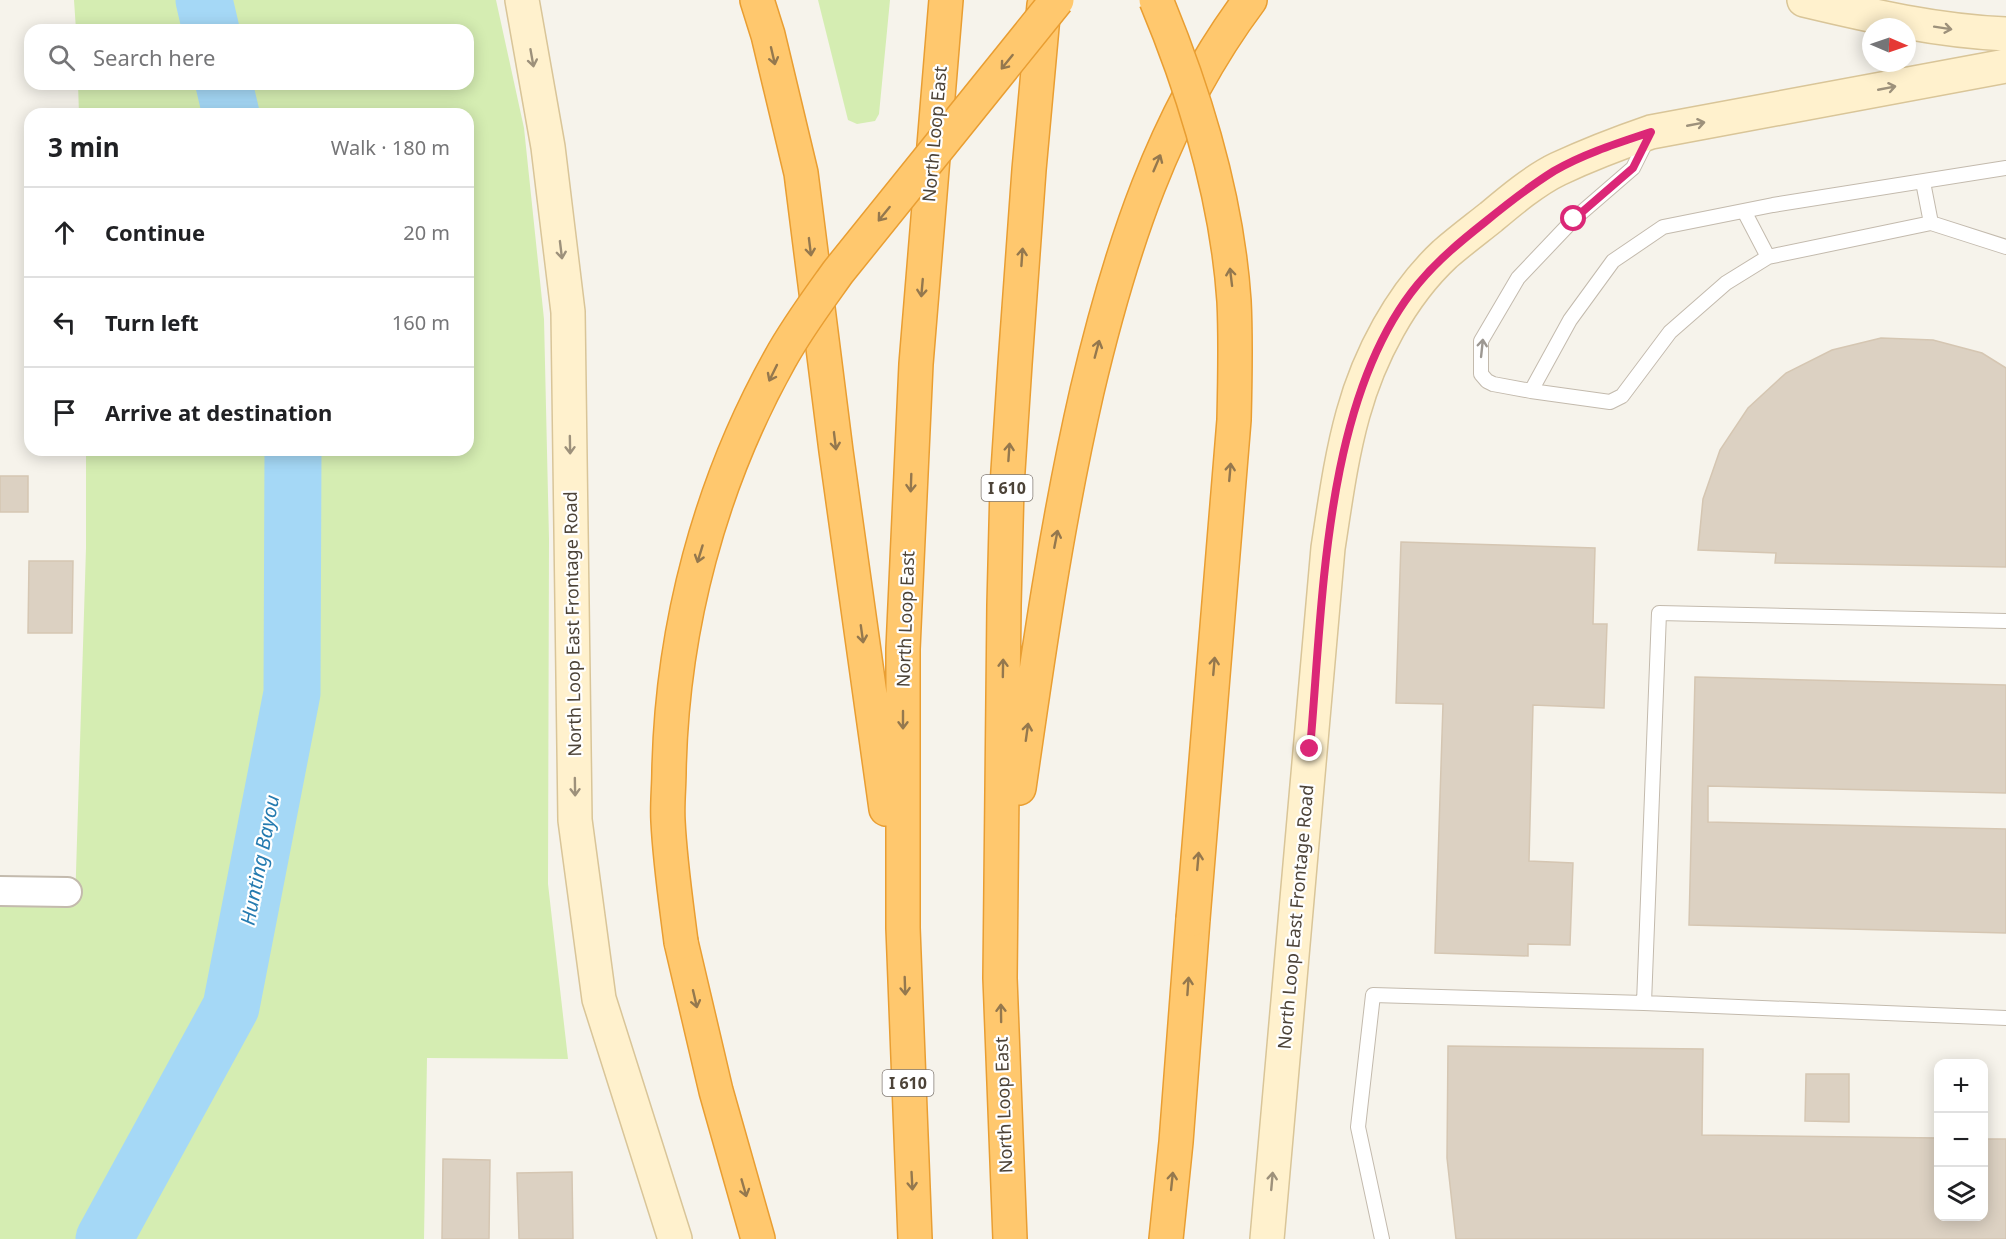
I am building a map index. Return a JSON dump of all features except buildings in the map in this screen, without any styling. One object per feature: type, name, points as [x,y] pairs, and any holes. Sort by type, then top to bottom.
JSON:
[{"type":"highway","points":[[757,0],[801,173],[836,451],[903,928]]},
{"type":"highway","name":"North Loop East","points":[[915,1239],[903,928],[903,649],[915,376],[946,0]]},
{"type":"highway","name":"North Loop East","points":[[1010,1239],[1000,978],[1007,486],[1028,182],[1044,0]]},
{"type":"highway","points":[[758,1239],[716,1091],[681,942],[673,880],[668,819],[669,752],[674,688],[696,568],[728,469],[780,359],[807,315],[838,272],[1057,0]]},
{"type":"highway","points":[[1156,0],[1187,77],[1216,183],[1227,240],[1234,309],[1236,360],[1234,420],[1176,1142],[1166,1239]]},
{"type":"highway","points":[[1000,978],[1019,791],[1045,608],[1067,482],[1094,362],[1123,253],[1155,167],[1206,66],[1250,0]]},
{"type":"main road","name":"North Loop East Frontage Road","points":[[522,0],[548,147],[568,312],[575,820],[599,999],[675,1239]]},
{"type":"main road","points":[[1804,0],[1877,18],[1966,32],[2006,34]]},
{"type":"main road","name":"North Loop East Frontage Road","points":[[1267,1239],[1328,548],[1353,413],[1372,362],[1391,324],[1417,285],[1444,255],[1503,207],[1555,171],[1610,146],[1651,132],[2006,66]]},
{"type":"street","points":[[0,891],[67,892]]},
{"type":"lane","points":[[1651,132],[1633,168],[1574,219],[1523,272],[1481,341],[1482,374],[1487,381],[1530,391],[1610,402],[1622,396],[1670,332],[1726,283],[1768,256],[1931,223],[2006,247]]},
{"type":"lane","points":[[1530,391],[1570,320],[1614,261],[1663,227],[1744,211],[2006,168]]},
{"type":"lane","points":[[1923,182],[1931,223]]},
{"type":"lane","points":[[1744,211],[1768,256]]},
{"type":"lane","points":[[1644,1003],[1659,613],[2006,621]]},
{"type":"lane","points":[[1382,1239],[1358,1127],[1373,995],[1644,1003],[2006,1018]]},
{"type":"green space","points":[[74,0],[496,0],[524,128],[544,319],[549,539],[548,884],[568,1059],[427,1058],[424,1239],[0,1239],[0,904],[75,905],[86,548],[86,456],[474,456],[474,108],[79,108],[78,90],[474,90],[474,24],[76,24]]},
{"type":"green space","points":[[818,0],[890,0],[879,114],[875,121],[857,124],[848,120]]},
{"type":"waterway","name":"Hunting Bayou","points":[[204,0],[210,24]]},
{"type":"waterway","name":"Hunting Bayou","points":[[225,90],[230,108]]},
{"type":"waterway","name":"Hunting Bayou","points":[[104,1239],[231,1007],[292,693],[293,456]]},
{"type":"route","points":[[1310,749],[1328,548],[1353,413],[1372,362],[1391,324],[1417,285],[1444,255],[1503,207],[1555,171],[1610,146],[1651,132],[1633,168],[1574,219]]}]
